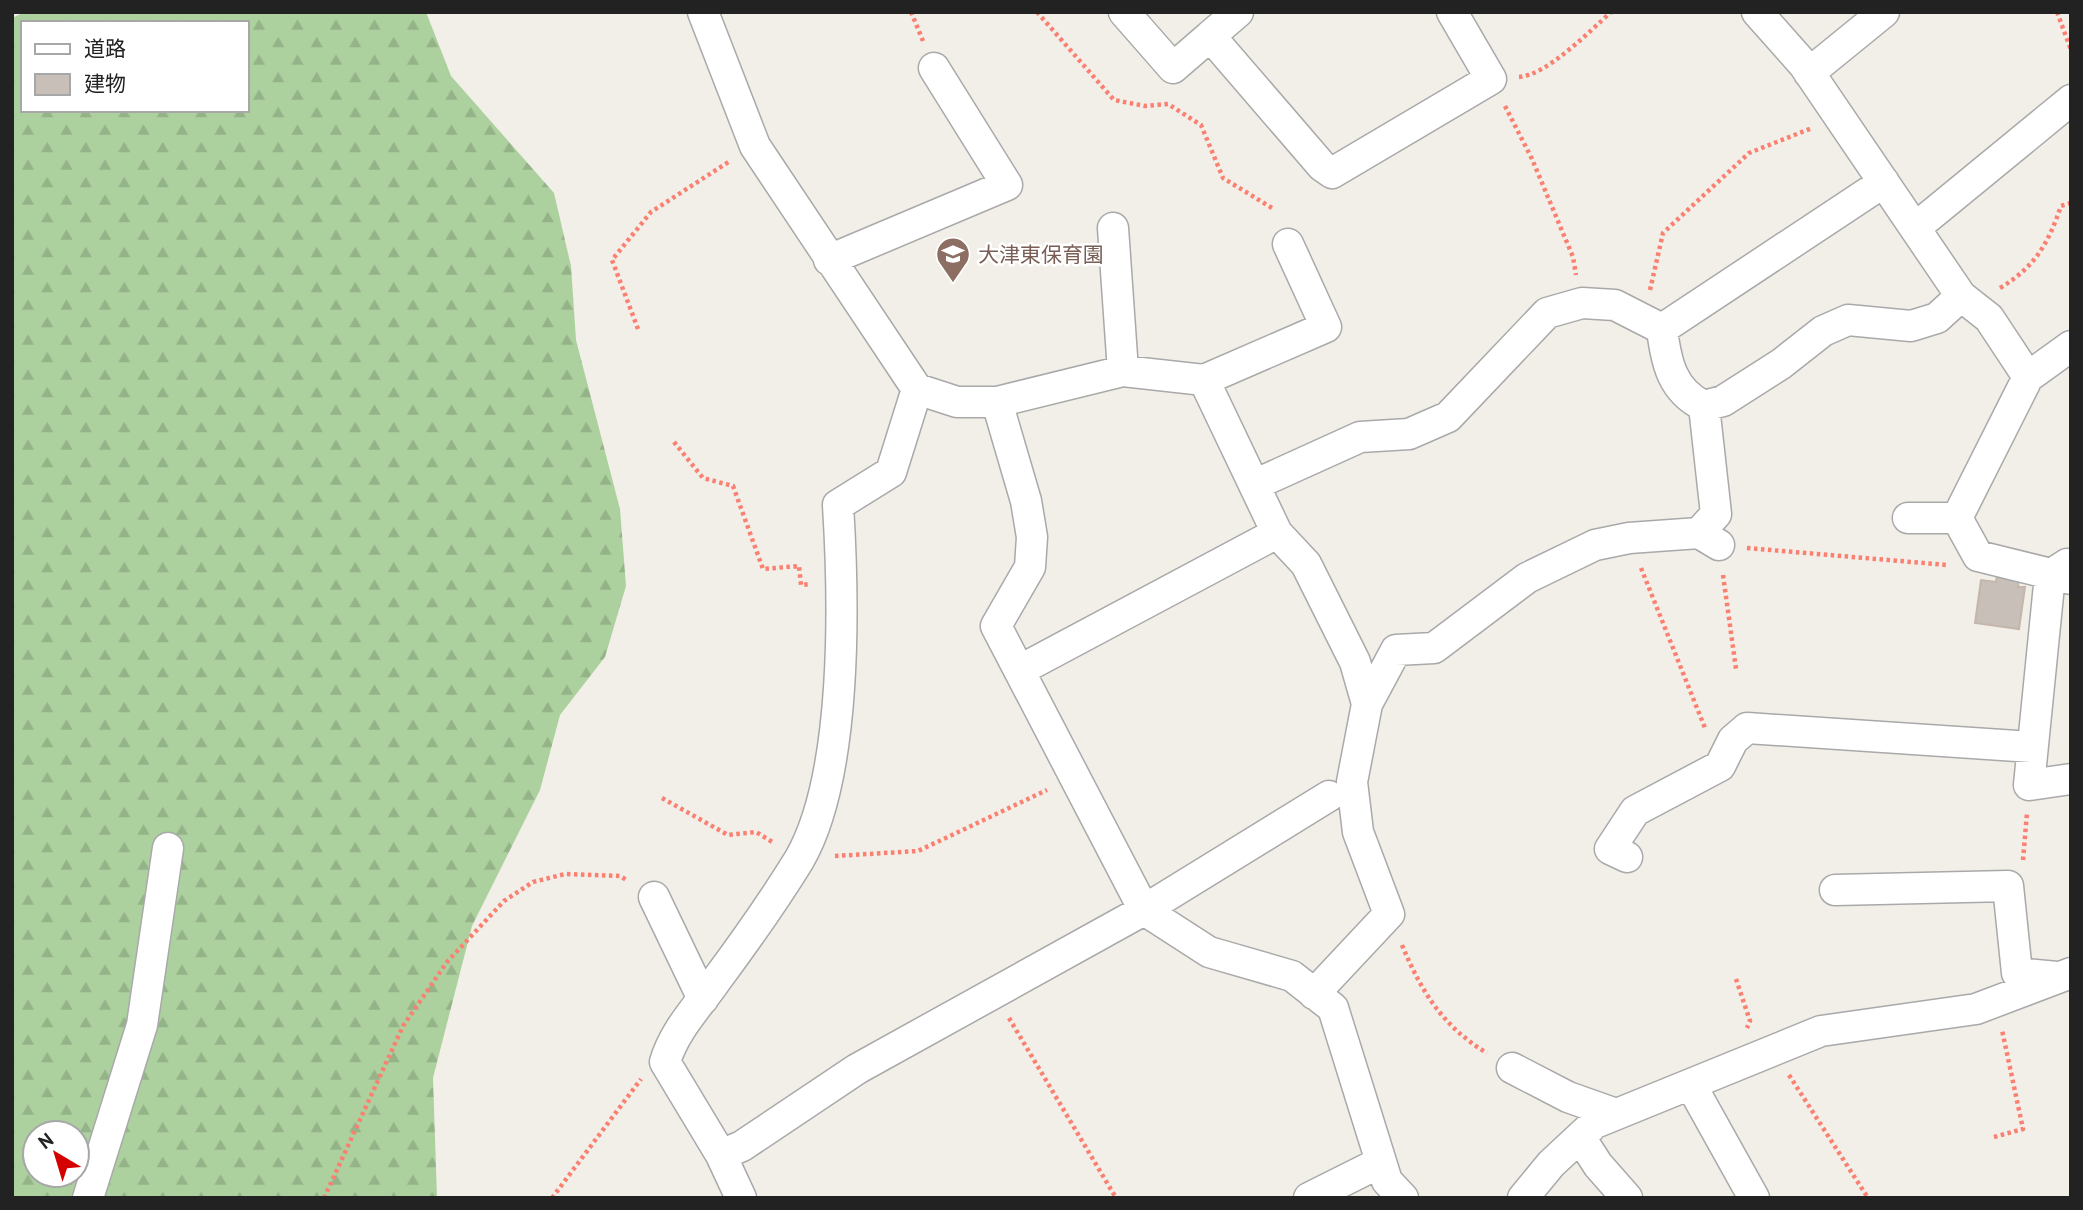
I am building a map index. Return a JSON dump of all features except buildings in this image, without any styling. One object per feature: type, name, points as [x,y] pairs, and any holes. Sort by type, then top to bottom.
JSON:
[{"type":"street","points":[[703,12],[755,146],[918,389],[957,402],[996,402],[1123,371],[1203,380],[1326,327],[1288,244]]},
{"type":"street","points":[[1124,12],[1173,68],[1238,12]]},
{"type":"street","points":[[1210,36],[1322,166],[1332,173],[1491,79],[1452,12]]},
{"type":"street","points":[[1757,12],[1809,73],[1961,296],[1989,318],[2028,377]]},
{"type":"street","points":[[1809,73],[1884,12]]},
{"type":"street","points":[[829,260],[1007,186],[934,68]]},
{"type":"street","points":[[1915,228],[2071,100]]},
{"type":"street","points":[[1652,323],[1884,182]]},
{"type":"street","points":[[1113,228],[1123,371]]},
{"type":"street","points":[[1254,485],[1360,438],[1409,434],[1448,417],[1547,313],[1581,303],[1615,306],[1652,323],[1677,384],[1691,400],[1704,406],[1723,401],[1781,364],[1823,331],[1848,320],[1911,326],[1937,318],[1961,296]]},
{"type":"street","points":[[1957,518],[2028,377],[2071,346]]},
{"type":"street","points":[[1203,380],[1277,533],[1306,564],[1355,662],[1367,704]]},
{"type":"street","points":[[741,1198],[721,1155],[665,1062],[671,1040],[703,999],[800,858],[812,829],[833,748],[843,584],[838,505],[891,472],[918,389]]},
{"type":"street","points":[[996,402],[1026,502],[1032,537],[1030,567],[996,626],[1144,910],[1209,952],[1292,976],[1333,1008],[1387,1181],[1404,1198]]},
{"type":"street","points":[[1314,994],[1389,914],[1359,832],[1352,782],[1367,704],[1396,650],[1434,648],[1527,578],[1595,545],[1629,538],[1709,539],[1716,514],[1704,406]]},
{"type":"street","points":[[1908,518],[1957,518]]},
{"type":"street","points":[[1957,518],[1978,556],[2064,572],[2032,747],[2029,785],[2071,779]]},
{"type":"street","points":[[1020,670],[1277,533]]},
{"type":"street","points":[[1627,858],[1610,849],[1635,811],[1720,766],[1733,740],[1747,728],[2032,747]]},
{"type":"street","points":[[721,1155],[742,1146],[857,1069],[995,995],[1144,910],[1329,796]]},
{"type":"street","points":[[88,1198],[142,1025],[168,848]]},
{"type":"street","points":[[1835,890],[2008,886],[2017,973],[2066,975]]},
{"type":"street","points":[[654,897],[703,999]]},
{"type":"street","points":[[1523,1198],[1595,1123],[1616,1114],[1821,1031],[1976,1009],[2066,975]]},
{"type":"street","points":[[1512,1068],[1568,1097],[1616,1114]]},
{"type":"street","points":[[1691,1084],[1754,1198]]},
{"type":"street","points":[[1580,1137],[1598,1165],[1627,1198]]},
{"type":"street","points":[[1309,1198],[1381,1162]]},
{"type":"path","points":[[1037,12],[1114,100],[1145,106],[1168,104],[1201,125],[1223,178],[1272,208]]},
{"type":"path","points":[[1581,303],[1573,257],[1532,159],[1491,79],[1530,76],[1583,38],[1611,12]]},
{"type":"path","points":[[2056,12],[2071,50]]},
{"type":"path","points":[[1652,323],[1663,233],[1749,153],[1809,129],[1843,123]]},
{"type":"path","points":[[638,329],[612,260],[651,212],[755,146]]},
{"type":"path","points":[[1961,296],[1997,290],[2023,274],[2050,238],[2062,206],[2071,203]]},
{"type":"path","points":[[674,442],[703,478],[733,486],[763,569],[799,566],[801,584],[843,584]]},
{"type":"path","points":[[1629,538],[1720,766]]},
{"type":"path","points":[[1736,669],[1709,539],[1947,565],[1978,556]]},
{"type":"path","points":[[662,798],[728,835],[756,832],[800,858],[918,850],[1074,777]]},
{"type":"path","points":[[2008,886],[2021,887],[2029,785]]},
{"type":"path","points":[[324,1198],[403,1026],[447,962],[505,901],[533,883],[565,874],[620,876],[654,897]]},
{"type":"path","points":[[1389,914],[1412,968],[1437,1013],[1461,1038],[1512,1068]]},
{"type":"path","points":[[1732,1068],[1750,1021],[1736,979]]},
{"type":"path","points":[[995,995],[1116,1198]]},
{"type":"path","points":[[1994,1137],[2023,1129],[1996,1002]]},
{"type":"path","points":[[552,1198],[671,1040]]},
{"type":"path","points":[[1772,1051],[1829,1133],[1868,1198]]},
{"type":"green space","points":[[25,12],[426,12],[451,76],[554,193],[571,266],[576,340],[620,509],[626,586],[605,657],[560,715],[540,790],[472,926],[433,1078],[437,1198],[12,1198],[12,18]]},
{"type":"place","name":"大津東保育園","points":[[953,284]]}]
